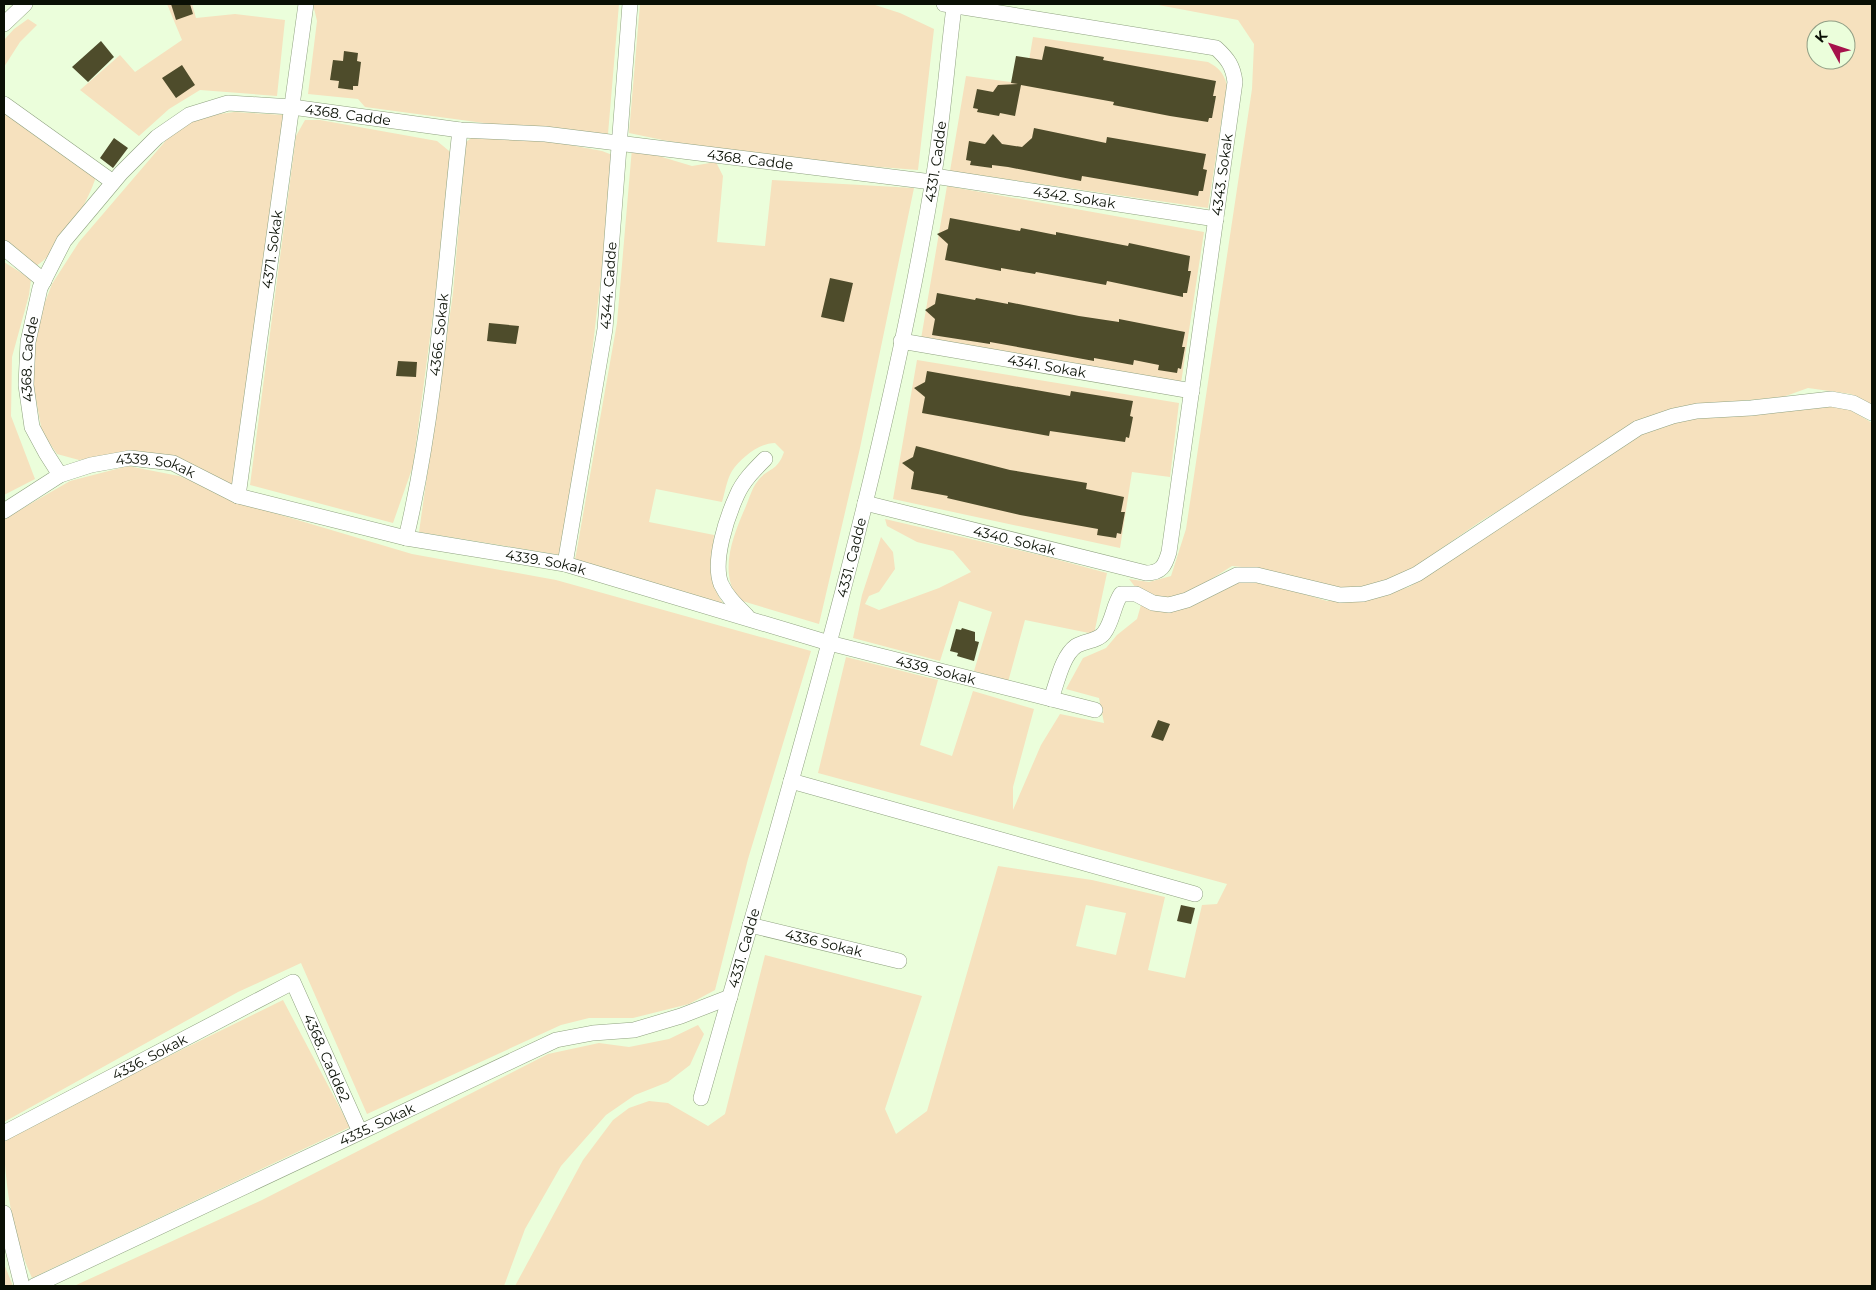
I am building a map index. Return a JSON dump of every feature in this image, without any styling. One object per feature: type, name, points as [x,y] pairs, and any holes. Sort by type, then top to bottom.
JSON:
[{"type":"street","points":[[4,24],[25,4]]},
{"type":"street","name":"4371. Sokak","points":[[238,496],[306,4]]},
{"type":"street","name":"4344. Cadde","points":[[565,564],[605,329],[630,4]]},
{"type":"street","name":"4331. Cadde","points":[[702,1098],[829,643],[865,503],[901,341],[933,179],[949,5]]},
{"type":"street","name":"4343. Sokak","points":[[949,5],[1216,48],[1227,58],[1234,70],[1235,82],[1169,552],[1162,568]]},
{"type":"street","name":"4368. Cadde","points":[[60,475],[32,427],[26,385],[28,342],[44,281],[64,241],[113,182],[157,138],[189,115],[228,103],[292,107],[460,130],[545,134],[933,179]]},
{"type":"street","points":[[4,104],[113,182]]},
{"type":"street","name":"4366. Sokak","points":[[406,538],[417,492],[432,384],[460,130]]},
{"type":"street","name":"4342. Sokak","points":[[933,179],[1216,219]]},
{"type":"street","points":[[4,248],[44,281]]},
{"type":"street","name":"4341. Sokak","points":[[901,341],[1192,391]]},
{"type":"street","points":[[1051,699],[1066,659],[1075,647],[1103,635],[1121,594],[1136,594],[1153,604],[1169,605],[1187,600],[1237,575],[1257,575],[1340,595],[1363,594],[1417,574],[1638,428],[1697,410],[1751,408],[1831,399],[1854,403],[1872,413]]},
{"type":"street","name":"4339. Sokak","points":[[4,511],[60,475],[91,465],[130,458],[174,463],[238,496],[406,538],[565,564],[829,643],[1095,710]]},
{"type":"street","points":[[750,619],[729,598],[721,582],[718,565],[723,537],[737,494],[750,473],[765,460]]},
{"type":"street","name":"4340. Sokak","points":[[865,503],[1146,573],[1155,573],[1162,568]]},
{"type":"street","points":[[791,780],[1195,894]]},
{"type":"street","name":"4336 Sokak","points":[[750,925],[900,961]]},
{"type":"street","name":"4368. Cadde2","points":[[293,982],[360,1132]]},
{"type":"street","name":"4336. Sokak","points":[[4,1133],[293,982]]},
{"type":"street","name":"4335. Sokak","points":[[34,1286],[556,1040],[593,1033],[634,1030],[730,997]]},
{"type":"street","points":[[4,1214],[22,1286]]},
{"type":"shaded area","points":[[167,4],[192,4],[196,18],[235,14],[285,20],[277,96],[200,90],[169,109],[139,136],[80,90],[120,55],[135,72],[182,40]]},
{"type":"shaded area","points":[[313,4],[619,4],[608,134],[521,128],[365,107],[358,99],[308,94],[317,21]]},
{"type":"shaded area","points":[[640,4],[872,4],[900,13],[934,29],[918,170],[773,157],[701,147],[629,133]]},
{"type":"shaded area","points":[[1153,4],[1872,4],[1872,406],[1851,394],[1808,388],[1783,397],[1684,406],[1585,458],[1481,521],[1413,568],[1382,585],[1354,591],[1251,568],[1232,566],[1197,588],[1162,601],[1136,588],[1129,579],[1149,582],[1171,576],[1186,529],[1252,89],[1254,44],[1238,20]]},
{"type":"shaded area","points":[[28,19],[37,25],[20,42],[4,67],[4,40],[14,29]]},
{"type":"shaded area","points":[[1033,37],[1208,62],[1218,68],[1227,85],[1208,208],[950,171],[966,76],[1025,84]]},
{"type":"shaded area","points":[[234,112],[285,115],[233,485],[202,471],[98,457],[79,460],[57,454],[42,432],[31,372],[36,325],[52,284],[79,242],[168,138],[188,123],[205,116]]},
{"type":"shaded area","points":[[4,113],[96,177],[72,226],[54,250],[36,266],[4,243]]},
{"type":"shaded area","points":[[305,120],[320,120],[437,141],[454,155],[413,466],[393,523],[250,485],[296,136]]},
{"type":"shaded area","points":[[501,132],[602,151],[615,156],[584,422],[560,555],[419,532],[453,293],[466,142],[478,133]]},
{"type":"shaded area","points":[[632,148],[692,166],[716,162],[723,176],[717,242],[765,246],[772,180],[914,188],[860,448],[819,624],[739,600],[729,578],[730,554],[736,529],[752,490],[764,474],[778,464],[784,452],[775,443],[757,448],[745,456],[736,466],[729,478],[722,502],[656,489],[649,522],[714,535],[713,579],[724,605],[575,560],[617,323]]},
{"type":"shaded area","points":[[947,186],[1204,232],[1181,383],[921,339]]},
{"type":"shaded area","points":[[4,262],[31,279],[29,295],[12,357],[11,416],[35,479],[4,495]]},
{"type":"shaded area","points":[[917,360],[1179,403],[1170,477],[1132,472],[1120,548],[893,499]]},
{"type":"shaded area","points":[[1843,405],[1872,423],[1872,1286],[515,1286],[583,1160],[613,1120],[629,1108],[649,1101],[668,1103],[708,1126],[725,1114],[765,955],[922,996],[885,1109],[896,1134],[927,1111],[998,866],[1092,880],[1165,897],[1148,970],[1185,978],[1202,905],[1217,904],[1227,884],[818,773],[846,657],[938,680],[920,745],[952,756],[973,691],[1034,709],[1013,787],[1013,810],[1041,745],[1060,714],[1104,723],[1099,698],[1066,689],[1083,658],[1106,648],[1117,635],[1137,619],[1141,605],[1164,612],[1189,604],[1236,583],[1259,580],[1327,601],[1372,598],[1409,587],[1656,423],[1692,416]],"holes":[[[1086,905],[1126,913],[1116,955],[1076,946]]]},
{"type":"shaded area","points":[[128,466],[179,476],[264,510],[412,554],[556,580],[811,651],[748,859],[715,990],[689,1004],[633,1018],[589,1018],[561,1025],[367,1114],[301,963],[238,992],[4,1122],[4,519],[70,481]]},
{"type":"shaded area","points":[[885,519],[1044,556],[1107,573],[1094,634],[1025,620],[1008,682],[974,671],[992,612],[959,601],[940,661],[853,638],[862,595],[881,537],[893,552],[895,569],[879,592],[869,596],[865,604],[879,610],[939,588],[971,572],[953,551],[917,542],[887,526]]},
{"type":"shaded area","points":[[283,1000],[350,1127],[32,1278],[25,1262],[11,1209],[4,1155],[4,1137]]},
{"type":"shaded area","points":[[698,1025],[704,1034],[690,1065],[668,1082],[635,1095],[606,1115],[561,1166],[525,1229],[504,1286],[74,1286],[262,1200],[548,1054],[599,1043],[629,1047],[669,1039]]},
{"type":"shaded area","points":[[4,1264],[13,1286],[4,1286]]},
{"type":"building","points":[[171,4],[190,4],[193,14],[176,20]]},
{"type":"building","points":[[101,41],[114,57],[88,82],[72,67]]},
{"type":"building","points":[[1045,46],[1104,57],[1103,60],[1216,81],[1213,96],[1216,96],[1212,118],[1209,118],[1208,122],[1170,116],[1113,105],[1114,102],[1021,85],[1015,116],[1000,113],[999,116],[977,112],[978,109],[973,108],[977,89],[993,92],[998,85],[1018,84],[1011,83],[1016,56],[1042,60]]},
{"type":"building","points":[[344,51],[358,53],[357,61],[361,62],[358,86],[353,86],[353,90],[338,88],[339,81],[330,80],[333,60],[343,61]]},
{"type":"building","points":[[182,65],[195,85],[176,98],[162,78]]},
{"type":"building","points":[[1034,128],[1106,143],[1107,137],[1206,154],[1203,169],[1207,170],[1203,191],[1199,191],[1198,196],[1082,176],[1081,181],[1008,167],[992,165],[992,168],[970,165],[971,161],[966,160],[969,141],[985,144],[993,134],[1002,144],[1022,147],[1032,138]]},
{"type":"building","points":[[114,138],[128,148],[113,168],[100,158]]},
{"type":"building","points":[[950,218],[1020,231],[1021,228],[1056,235],[1056,232],[1128,246],[1129,243],[1190,256],[1188,271],[1191,271],[1187,293],[1183,293],[1183,297],[1107,281],[1106,285],[1036,272],[1035,274],[1001,268],[1001,271],[945,260],[948,244],[937,234],[948,229]]},
{"type":"building","points":[[830,278],[853,283],[844,322],[821,317]]},
{"type":"building","points":[[937,293],[975,300],[976,298],[1008,304],[1008,302],[1119,322],[1119,319],[1185,332],[1182,347],[1185,347],[1181,369],[1178,368],[1177,373],[1158,370],[1159,365],[1134,360],[1133,365],[1094,358],[1094,361],[990,342],[990,344],[932,335],[935,319],[925,310],[935,304]]},
{"type":"building","points":[[489,323],[519,326],[516,344],[487,341]]},
{"type":"building","points":[[398,361],[417,362],[416,377],[396,376]]},
{"type":"building","points":[[927,371],[1070,396],[1071,391],[1133,401],[1130,416],[1133,417],[1129,438],[1126,437],[1125,442],[1050,431],[1049,436],[922,413],[925,397],[914,388],[925,382]]},
{"type":"building","points":[[916,446],[1010,470],[1087,483],[1086,489],[1124,497],[1121,512],[1125,512],[1121,534],[1117,533],[1116,538],[1097,535],[1098,529],[1020,515],[947,498],[948,496],[911,489],[914,472],[902,463],[913,457]]},
{"type":"building","points":[[962,628],[975,632],[975,641],[979,642],[974,661],[957,656],[958,653],[950,651],[956,629],[961,630]]},
{"type":"building","points":[[1158,720],[1170,724],[1163,741],[1151,737]]},
{"type":"building","points":[[1181,905],[1195,908],[1191,924],[1177,921]]}]
